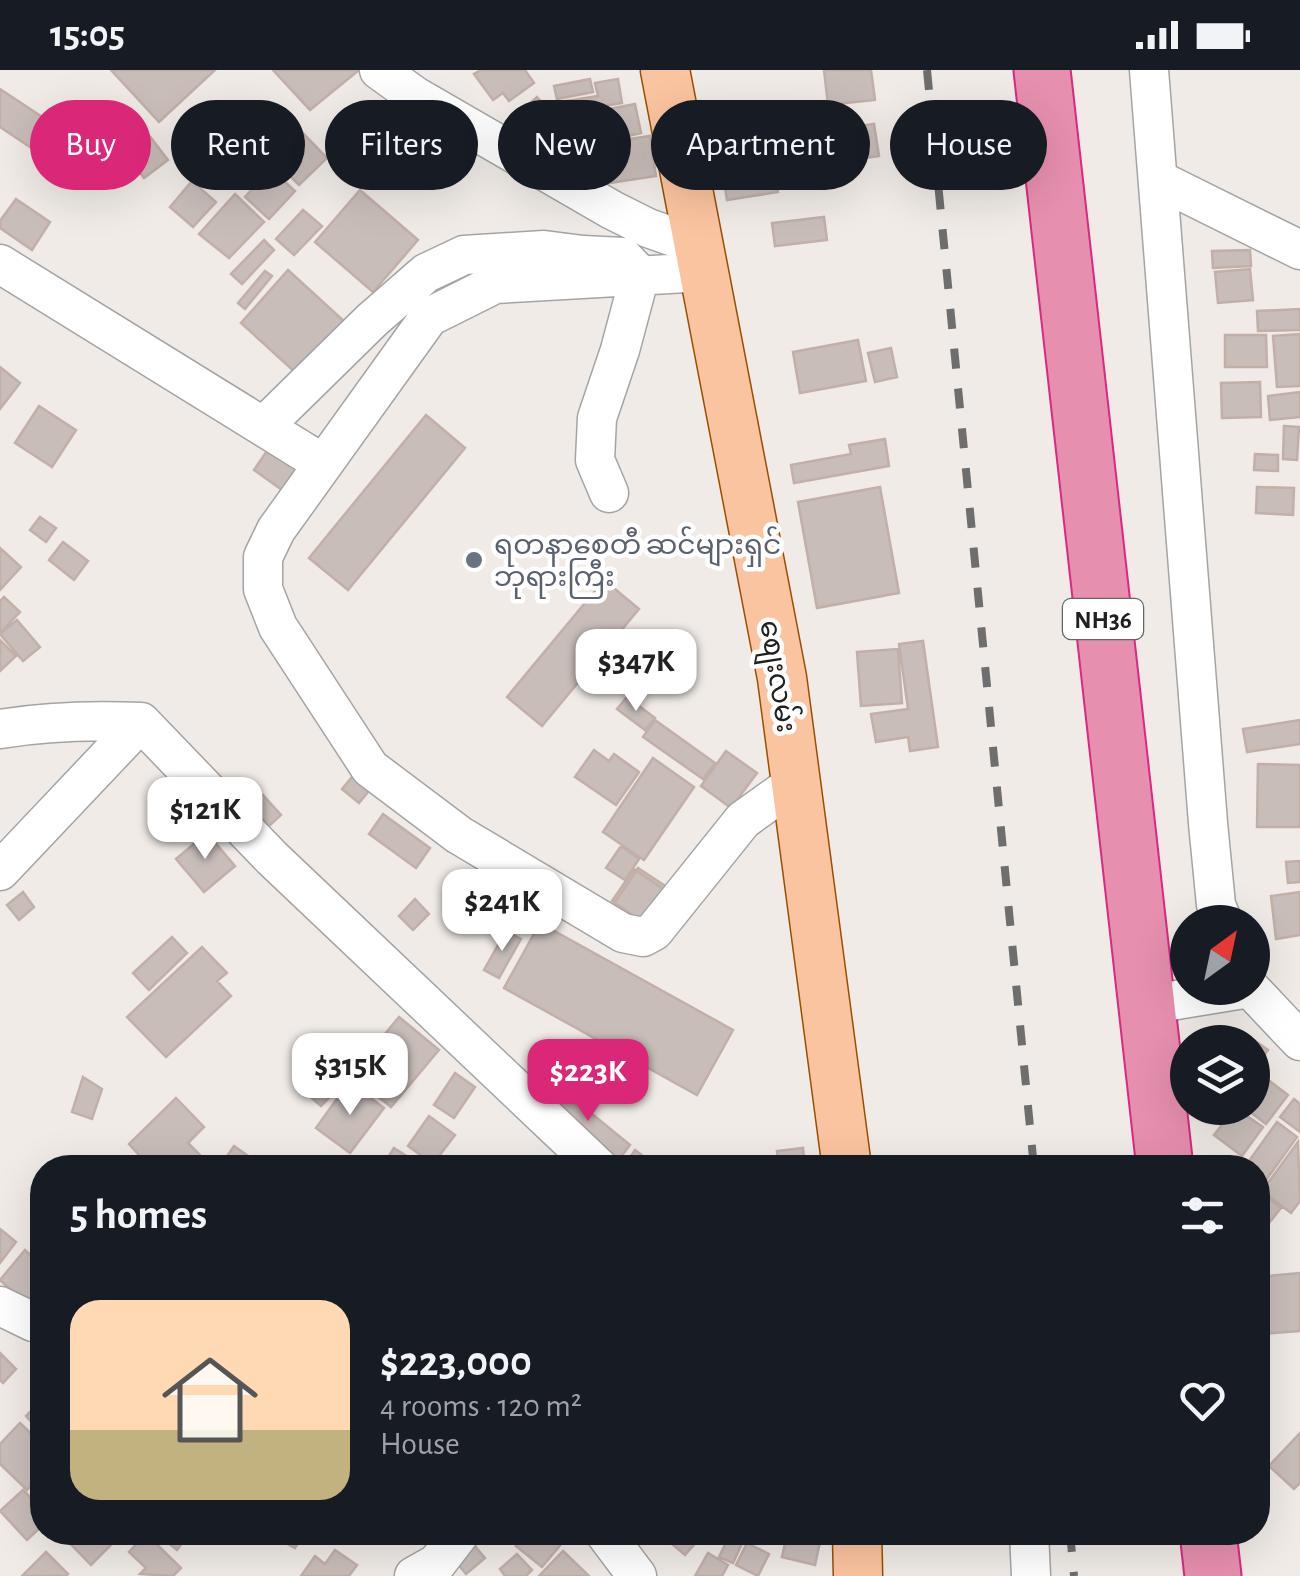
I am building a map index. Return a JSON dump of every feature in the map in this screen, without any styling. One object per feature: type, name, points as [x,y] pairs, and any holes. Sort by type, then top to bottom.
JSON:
[{"type":"highway","name":"NH36","points":[[1042,70],[1163,1155]]},
{"type":"highway","points":[[1209,1545],[1213,1576]]},
{"type":"main road","name":"စျေးလမ်း","points":[[665,70],[782,678],[845,1155]]},
{"type":"main road","points":[[857,1545],[858,1576]]},
{"type":"street","points":[[379,70],[416,96],[701,259]]},
{"type":"street","points":[[1150,70],[1216,905]]},
{"type":"street","points":[[1159,180],[1300,250]]},
{"type":"street","points":[[264,426],[426,273],[464,255],[544,250],[623,257],[640,274]]},
{"type":"street","points":[[701,259],[640,274],[495,284],[429,317],[276,530],[262,558],[263,589],[278,627],[370,768],[459,835],[623,933],[643,937],[654,932],[743,820],[796,782]]},
{"type":"street","points":[[0,264],[322,463]]},
{"type":"street","points":[[609,494],[595,460],[597,418],[640,274]]},
{"type":"street","points":[[0,728],[39,722],[141,722],[272,858],[585,1155]]},
{"type":"street","points":[[0,871],[141,722]]},
{"type":"street","points":[[1146,1005],[1170,1001]]},
{"type":"street","points":[[1266,1005],[1300,1041]]},
{"type":"street","points":[[0,1306],[30,1321]]},
{"type":"street","points":[[414,1576],[438,1563],[451,1545]]},
{"type":"street","points":[[614,1545],[637,1576]]},
{"type":"street","points":[[1030,1545],[1031,1576]]},
{"type":"building","points":[[111,70],[215,70],[183,100],[171,100],[171,111],[159,122],[151,113],[151,100],[139,100]]},
{"type":"building","points":[[273,70],[359,70],[310,110],[305,100]]},
{"type":"building","points":[[481,70],[525,70],[534,83],[510,100],[503,93],[493,100],[474,74]]},
{"type":"building","points":[[824,70],[871,70],[875,100],[827,100]]},
{"type":"building","points":[[590,79],[593,92],[557,99],[554,86]]},
{"type":"building","points":[[618,79],[622,100],[572,100],[598,96],[595,83]]},
{"type":"building","points":[[0,89],[30,109],[30,147],[0,127]]},
{"type":"building","points":[[635,104],[641,133],[631,135],[631,105]]},
{"type":"building","points":[[874,124],[879,156],[870,157],[870,125]]},
{"type":"building","points":[[305,135],[325,156],[305,179]]},
{"type":"building","points":[[650,136],[651,177],[631,180],[631,139]]},
{"type":"building","points":[[151,138],[168,160],[151,173]]},
{"type":"building","points":[[184,190],[202,190],[216,202],[193,227],[170,207]]},
{"type":"building","points":[[252,190],[295,191],[269,219],[245,197]]},
{"type":"building","points":[[360,190],[418,240],[373,292],[315,242]]},
{"type":"building","points":[[725,190],[778,190],[778,192],[727,200]]},
{"type":"building","points":[[235,194],[264,222],[229,258],[199,234]]},
{"type":"building","points":[[16,199],[50,222],[32,250],[0,228],[0,221]]},
{"type":"building","points":[[303,210],[322,226],[294,255],[276,239]]},
{"type":"building","points":[[824,217],[827,240],[775,246],[772,223]]},
{"type":"building","points":[[264,240],[274,250],[242,284],[231,274]]},
{"type":"building","points":[[1250,250],[1251,266],[1213,268],[1212,251]]},
{"type":"building","points":[[1250,269],[1253,300],[1218,303],[1215,272]]},
{"type":"building","points":[[288,270],[345,322],[297,374],[241,323]]},
{"type":"building","points":[[265,271],[272,276],[245,309],[238,303]]},
{"type":"building","points":[[1300,309],[1300,330],[1258,331],[1257,311]]},
{"type":"building","points":[[1300,334],[1300,386],[1277,387],[1273,336]]},
{"type":"building","points":[[1225,335],[1266,335],[1267,367],[1225,367]]},
{"type":"building","points":[[858,340],[866,381],[800,393],[793,352]]},
{"type":"building","points":[[891,348],[897,377],[875,382],[868,353]]},
{"type":"building","points":[[0,367],[20,383],[0,409]]},
{"type":"building","points":[[1260,382],[1261,417],[1222,418],[1221,383]]},
{"type":"building","points":[[1300,392],[1300,417],[1270,420],[1268,396]]},
{"type":"building","points":[[39,406],[76,430],[52,467],[15,443]]},
{"type":"building","points":[[426,415],[465,448],[348,590],[309,558]]},
{"type":"building","points":[[1284,426],[1299,427],[1297,460],[1283,459]]},
{"type":"building","points":[[885,439],[889,466],[794,483],[791,465],[851,454],[849,445]]},
{"type":"building","points":[[271,445],[299,465],[282,490],[254,470]]},
{"type":"building","points":[[1255,454],[1278,455],[1278,471],[1254,470]]},
{"type":"building","points":[[880,487],[899,593],[817,608],[798,502]]},
{"type":"building","points":[[1257,487],[1294,488],[1293,515],[1256,513]]},
{"type":"building","points":[[40,517],[56,528],[46,542],[30,530]]},
{"type":"building","points":[[63,542],[88,561],[74,580],[49,560]]},
{"type":"building","points":[[0,548],[21,567],[0,590]]},
{"type":"building","points":[[604,580],[639,609],[542,726],[507,697]]},
{"type":"building","points":[[4,597],[20,612],[0,633],[0,601]]},
{"type":"building","points":[[17,620],[40,647],[23,661],[0,634]]},
{"type":"building","points":[[0,640],[16,656],[0,671]]},
{"type":"building","points":[[923,641],[938,747],[910,751],[908,737],[876,742],[871,714],[908,709],[899,644]]},
{"type":"building","points":[[898,649],[902,703],[861,706],[857,652]]},
{"type":"building","points":[[627,697],[655,718],[645,730],[617,709]]},
{"type":"building","points":[[655,720],[715,763],[703,779],[643,737]]},
{"type":"building","points":[[1300,720],[1300,744],[1247,752],[1243,729]]},
{"type":"building","points":[[594,750],[609,761],[614,754],[639,772],[616,805],[575,777]]},
{"type":"building","points":[[726,751],[757,773],[731,808],[701,786]]},
{"type":"building","points":[[653,758],[694,787],[644,860],[603,832]]},
{"type":"building","points":[[1258,764],[1300,765],[1300,827],[1257,827]]},
{"type":"building","points":[[352,777],[369,791],[359,803],[342,789]]},
{"type":"building","points":[[263,795],[281,815],[269,826],[251,806]]},
{"type":"building","points":[[383,814],[430,848],[416,868],[369,834]]},
{"type":"building","points":[[207,833],[235,866],[204,892],[176,859]]},
{"type":"building","points":[[621,846],[639,859],[625,880],[606,868]]},
{"type":"building","points":[[1300,861],[1300,882],[1288,883],[1286,862]]},
{"type":"building","points":[[638,868],[667,887],[643,923],[614,904]]},
{"type":"building","points":[[634,869],[666,891],[644,923],[612,901]]},
{"type":"building","points":[[23,892],[34,907],[19,920],[7,905]]},
{"type":"building","points":[[1300,892],[1300,935],[1276,939],[1271,896]]},
{"type":"building","points":[[415,899],[429,914],[413,930],[399,916]]},
{"type":"building","points":[[540,923],[733,1030],[697,1095],[504,988]]},
{"type":"building","points":[[506,931],[521,939],[499,978],[484,970]]},
{"type":"building","points":[[172,937],[187,953],[149,990],[133,973]]},
{"type":"building","points":[[202,947],[227,973],[217,981],[231,996],[166,1057],[127,1017]]},
{"type":"building","points":[[399,1017],[439,1050],[391,1107],[351,1075]]},
{"type":"building","points":[[326,1073],[340,1086],[321,1106],[307,1094]]},
{"type":"building","points":[[455,1073],[475,1087],[454,1118],[434,1105]]},
{"type":"building","points":[[83,1077],[102,1089],[92,1119],[72,1112]]},
{"type":"building","points":[[1270,1081],[1288,1095],[1270,1119]]},
{"type":"building","points":[[349,1082],[384,1108],[350,1153],[316,1128]]},
{"type":"building","points":[[559,1087],[630,1145],[622,1155],[609,1155],[546,1103]]},
{"type":"building","points":[[176,1098],[204,1127],[188,1143],[200,1155],[139,1155],[129,1144]]},
{"type":"building","points":[[1294,1099],[1300,1104],[1300,1132],[1280,1117]]},
{"type":"building","points":[[429,1116],[455,1135],[440,1155],[420,1155],[408,1146]]},
{"type":"building","points":[[1277,1122],[1297,1137],[1270,1174],[1270,1155],[1253,1155]]},
{"type":"building","points":[[1222,1125],[1263,1127],[1243,1155],[1214,1135]]},
{"type":"building","points":[[1298,1142],[1300,1201],[1291,1213],[1270,1197],[1270,1180]]},
{"type":"building","points":[[234,1146],[247,1155],[228,1155]]},
{"type":"building","points":[[803,1148],[804,1155],[777,1155],[777,1151]]},
{"type":"building","points":[[1270,1199],[1281,1208],[1270,1222]]},
{"type":"building","points":[[0,1229],[16,1242],[0,1263]]},
{"type":"building","points":[[25,1250],[30,1254],[30,1307],[0,1280]]},
{"type":"building","points":[[1300,1273],[1300,1331],[1270,1333],[1270,1276]]},
{"type":"building","points":[[0,1353],[16,1369],[3,1383],[0,1380]]},
{"type":"building","points":[[20,1423],[30,1433],[27,1490],[0,1464],[0,1444]]},
{"type":"building","points":[[1300,1433],[1300,1483],[1294,1489],[1270,1465]]},
{"type":"building","points":[[23,1490],[30,1497],[30,1537],[27,1540],[0,1511]]},
{"type":"building","points":[[72,1545],[111,1545],[91,1565]]},
{"type":"building","points":[[136,1545],[157,1545],[181,1568],[173,1576],[140,1574],[146,1568],[129,1552]]},
{"type":"building","points":[[461,1545],[474,1545],[485,1558],[466,1574],[450,1554]]},
{"type":"building","points":[[517,1545],[560,1545],[542,1567]]},
{"type":"building","points":[[673,1545],[694,1545],[685,1555]]},
{"type":"building","points":[[725,1545],[741,1545],[733,1563],[719,1557]]},
{"type":"building","points":[[746,1545],[769,1554],[758,1576],[736,1565]]},
{"type":"building","points":[[785,1545],[819,1545],[815,1565],[782,1557]]},
{"type":"building","points":[[335,1550],[357,1565],[349,1576],[301,1576],[315,1556],[325,1564]]},
{"type":"building","points":[[563,1551],[589,1576],[539,1576]]},
{"type":"building","points":[[46,1552],[68,1574],[22,1576]]},
{"type":"building","points":[[708,1553],[728,1565],[722,1576],[695,1576]]},
{"type":"building","points":[[517,1554],[532,1570],[526,1576],[505,1576],[500,1569]]},
{"type":"railway","points":[[927,70],[1033,1155]]},
{"type":"railway","points":[[1071,1545],[1074,1576]]},
{"type":"place","name":"ရတနာစေတီ ဆင်များရှင် ဘုရားကြီး","points":[[474,560]]}]
